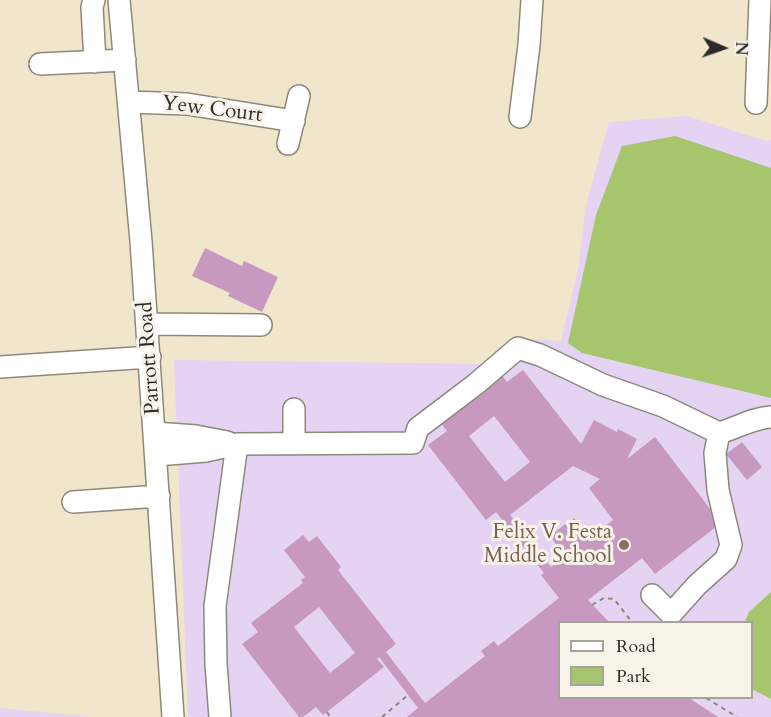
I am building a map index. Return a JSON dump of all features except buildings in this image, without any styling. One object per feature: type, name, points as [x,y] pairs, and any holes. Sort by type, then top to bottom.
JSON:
[{"type":"street","points":[[94,0],[92,7],[94,62]]},
{"type":"street","name":"Parrott Road","points":[[119,0],[150,357],[173,717]]},
{"type":"street","points":[[520,117],[532,0]]},
{"type":"street","points":[[756,103],[760,0]]},
{"type":"street","points":[[40,63],[125,60]]},
{"type":"street","name":"Yew Court","points":[[288,144],[299,96]]},
{"type":"street","name":"Yew Court","points":[[129,102],[187,104],[294,121]]},
{"type":"street","points":[[147,324],[261,325]]},
{"type":"street","points":[[155,433],[196,436],[237,444],[413,443],[418,428],[476,384],[518,348],[540,355],[603,384],[663,406],[719,433],[734,429],[755,418],[771,417]]},
{"type":"street","points":[[0,367],[150,357]]},
{"type":"street","points":[[294,409],[294,444]]},
{"type":"street","points":[[652,595],[671,614],[697,585],[726,559],[731,545],[718,490],[715,453],[719,433]]},
{"type":"street","points":[[157,455],[206,451],[237,444]]},
{"type":"street","points":[[220,717],[215,606],[237,444]]},
{"type":"street","points":[[73,502],[159,496]]},
{"type":"path","points":[[614,599],[618,595]]},
{"type":"path","points":[[592,604],[604,598],[614,599],[631,621]]},
{"type":"path","points":[[382,717],[408,696]]},
{"type":"path","points":[[708,699],[736,717]]},
{"type":"path","points":[[327,712],[330,717]]},
{"type":"shaded area","points":[[687,116],[766,141],[771,140],[771,717],[188,717],[174,360],[487,364],[496,349],[515,338],[561,341],[578,270],[586,205],[609,122]]},
{"type":"shaded area","points":[[0,708],[90,717],[0,717]]},
{"type":"green space","points":[[675,136],[771,168],[771,398],[582,353],[568,343],[596,215],[622,146]]},
{"type":"green space","points":[[771,592],[771,699],[753,690],[753,621],[745,621],[749,612]]},
{"type":"place","name":"Felix V. Festa Middle School","points":[[624,545]]}]
